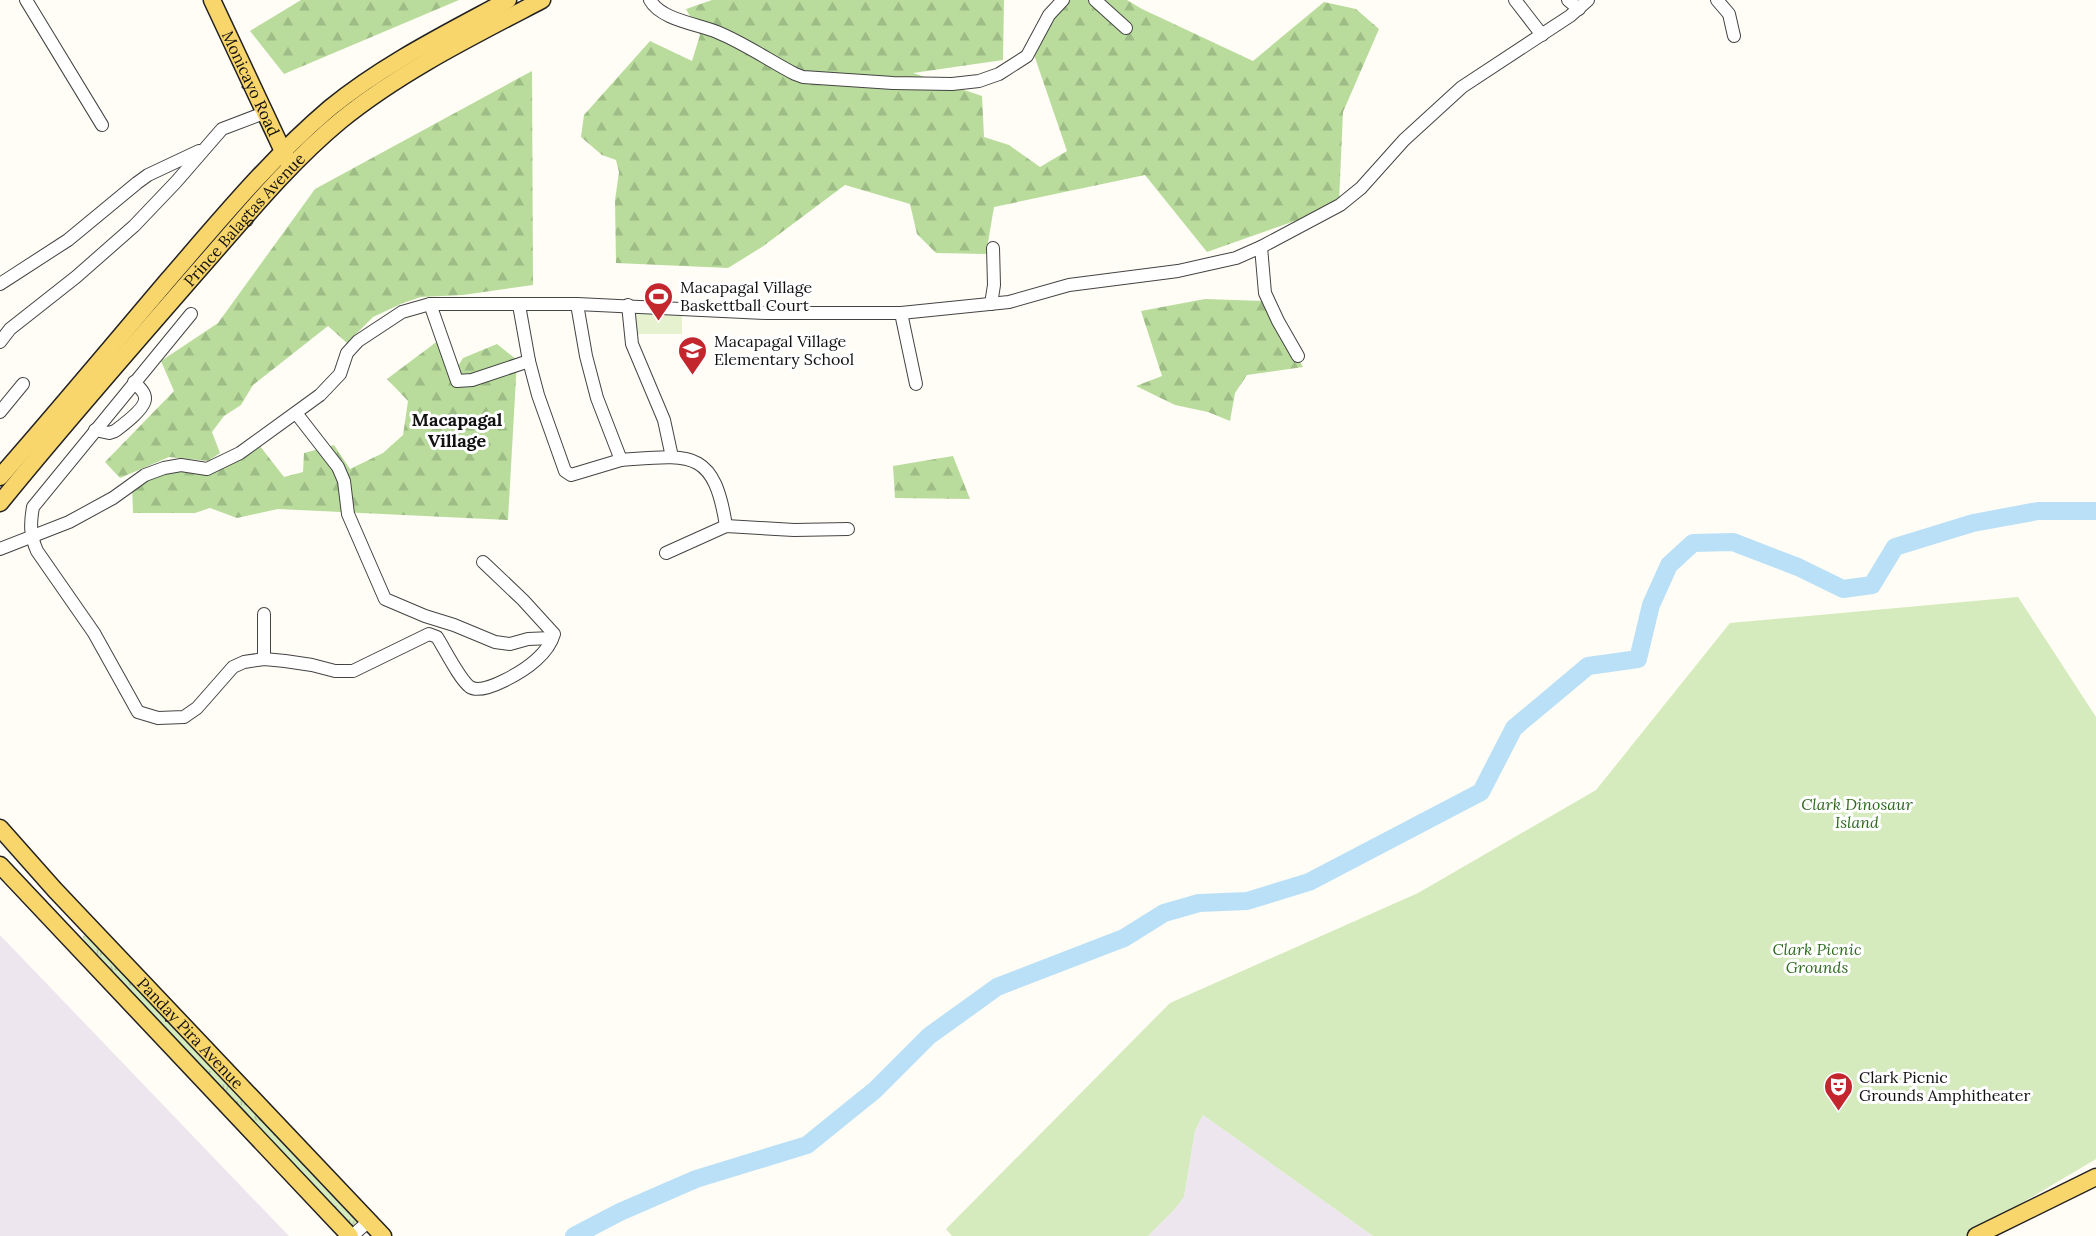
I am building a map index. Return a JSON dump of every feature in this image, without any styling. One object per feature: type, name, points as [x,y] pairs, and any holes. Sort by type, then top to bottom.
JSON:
[{"type":"main road","name":"Monicayo Road","points":[[212,0],[287,160]]},
{"type":"main road","name":"Prince Balagtas Avenue","points":[[0,503],[57,432],[287,160],[314,122],[366,80],[406,55],[508,0]]},
{"type":"main road","name":"Prince Balagtas Avenue","points":[[0,477],[206,236],[287,160],[378,93],[478,34],[542,0]]},
{"type":"main road","name":"Panday Pira Avenue","points":[[0,828],[55,890],[375,1231]]},
{"type":"main road","name":"Panday Pira Avenue","points":[[0,865],[351,1236]]},
{"type":"main road","points":[[36,905],[55,890]]},
{"type":"main road","points":[[1976,1236],[2096,1177]]},
{"type":"street","points":[[26,0],[102,125]]},
{"type":"street","points":[[650,0],[664,12],[691,25],[717,32],[803,77],[952,84],[979,81],[999,74],[1027,56],[1049,15],[1063,0]]},
{"type":"street","points":[[1095,0],[1126,28]]},
{"type":"street","points":[[1515,0],[1542,34]]},
{"type":"street","points":[[1569,0],[1583,4]]},
{"type":"street","points":[[1717,0],[1729,14],[1734,36]]},
{"type":"street","points":[[0,549],[32,538],[98,507],[145,475],[181,465],[200,470],[214,467],[240,453],[320,395],[340,374],[347,353],[358,341],[402,312],[430,304],[578,304],[766,313],[901,313],[1010,302],[1069,285],[1178,271],[1236,258],[1261,247],[1348,199],[1374,175],[1418,127],[1462,87],[1583,4]]},
{"type":"street","points":[[0,342],[10,329],[76,277],[134,226],[222,129],[264,113]]},
{"type":"street","points":[[0,284],[68,240],[124,192],[143,179],[203,149]]},
{"type":"street","points":[[1261,247],[1265,293],[1298,356]]},
{"type":"street","points":[[991,304],[994,285],[993,248]]},
{"type":"street","points":[[430,304],[457,381],[472,380],[529,361]]},
{"type":"street","points":[[578,304],[586,356],[597,398],[621,460]]},
{"type":"street","points":[[519,305],[529,361],[548,426],[567,474],[621,460],[672,457],[699,462],[708,471],[722,503],[726,526]]},
{"type":"street","points":[[628,305],[632,344],[662,414],[672,457]]},
{"type":"street","points":[[901,313],[916,384]]},
{"type":"street","points":[[191,314],[33,507],[30,524],[37,551],[94,633],[138,712],[158,718],[184,717],[197,708],[233,667],[244,662],[264,659],[312,664],[335,671],[353,671],[429,634],[437,637],[464,681],[472,688],[479,689],[503,681],[537,659],[552,638],[552,630],[483,562]]},
{"type":"street","points":[[96,430],[109,433],[115,431],[143,406],[145,398],[142,390],[134,382]]},
{"type":"street","points":[[0,412],[23,384]]},
{"type":"street","points":[[296,413],[338,467],[344,481],[348,514],[385,599],[425,616],[454,624],[495,642],[510,644],[528,639],[552,638]]},
{"type":"street","points":[[666,553],[726,526],[794,530],[848,529]]},
{"type":"street","points":[[264,614],[264,659]]},
{"type":"street","points":[[351,1236],[375,1231]]},
{"type":"shaded area","points":[[0,935],[289,1236],[0,1236]]},
{"type":"shaded area","points":[[1203,1115],[1373,1236],[1148,1236],[1184,1197],[1195,1131]]},
{"type":"green space","points":[[301,0],[459,0],[284,74],[250,31]]},
{"type":"green space","points":[[712,0],[1004,0],[1003,60],[913,73],[982,96],[984,137],[1009,145],[1040,167],[1067,151],[1031,46],[1055,0],[1127,0],[1253,61],[1324,2],[1356,9],[1379,29],[1343,112],[1339,202],[1309,216],[1207,252],[1145,175],[994,207],[986,254],[936,253],[917,234],[910,204],[845,185],[762,247],[728,268],[616,263],[615,200],[619,172],[616,160],[602,155],[581,137],[584,115],[650,41],[692,61],[700,35],[686,9]]},
{"type":"green space","points":[[532,71],[533,285],[463,295],[421,297],[373,317],[347,343],[328,326],[253,385],[241,405],[224,416],[212,432],[220,453],[208,461],[169,457],[120,478],[105,462],[174,391],[161,361],[218,323],[315,189]]},
{"type":"green space","points":[[1205,299],[1264,301],[1303,367],[1247,375],[1235,393],[1230,421],[1208,412],[1175,405],[1136,386],[1162,376],[1141,311]]},
{"type":"green space","name":"Macapagal Village Baskettball Court","points":[[636,311],[682,311],[682,334],[636,334]]},
{"type":"green space","points":[[439,340],[452,376],[463,358],[497,344],[517,360],[508,520],[278,509],[237,518],[210,508],[195,513],[133,513],[132,483],[169,467],[203,466],[256,441],[284,477],[303,472],[304,453],[334,445],[350,469],[383,453],[403,435],[408,401],[387,379]]},
{"type":"green space","points":[[953,456],[970,499],[895,498],[893,466]]},
{"type":"green space","name":"Clark Picnic Grounds","points":[[2018,597],[2096,717],[2096,1159],[1966,1236],[1373,1236],[1203,1115],[1195,1131],[1184,1197],[1148,1236],[952,1236],[946,1229],[1170,1003],[1418,893],[1596,790],[1730,623]]},
{"type":"green space","points":[[85,933],[360,1219],[361,1225],[352,1228],[84,940]]},
{"type":"waterway","points":[[574,1236],[620,1212],[696,1179],[807,1145],[875,1090],[929,1036],[997,987],[1124,938],[1164,913],[1199,903],[1247,901],[1309,882],[1481,792],[1514,728],[1588,666],[1638,659],[1651,605],[1669,565],[1693,543],[1733,542],[1798,567],[1843,589],[1872,585],[1895,547],[1973,523],[2038,511],[2096,511]]},
{"type":"place","name":"Macapagal Village Baskettball Court","points":[[659,322]]},
{"type":"place","name":"Macapagal Village Elementary School","points":[[693,376]]},
{"type":"place","name":"Clark Picnic Grounds Amphitheater","points":[[1838,1112]]},
{"type":"district","name":"Macapagal Village","points":[[457,430]]},
{"type":"park label","name":"Clark Dinosaur Island","points":[[1857,813]]}]
